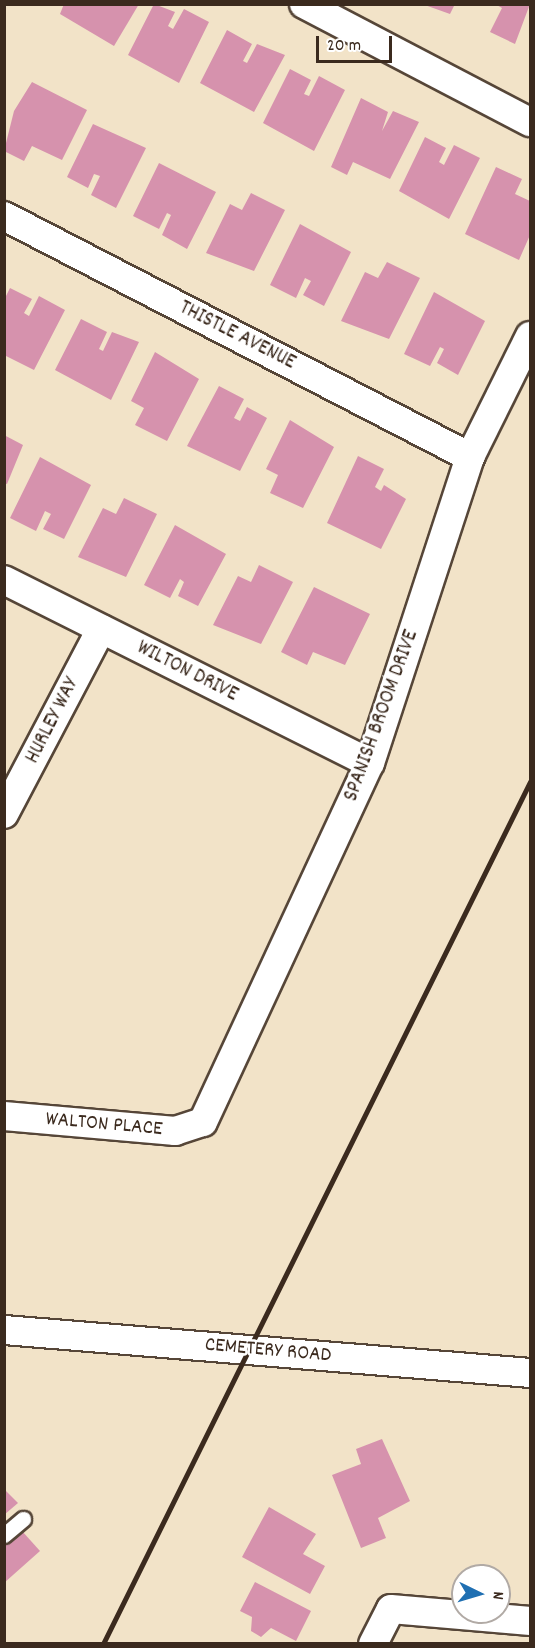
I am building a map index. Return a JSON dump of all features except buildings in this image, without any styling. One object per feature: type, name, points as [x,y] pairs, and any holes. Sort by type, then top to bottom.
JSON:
[{"type":"street","points":[[304,4],[531,122]]},
{"type":"street","name":"THISTLE AVENUE","points":[[4,216],[470,457]]},
{"type":"street","name":"SPANISH BROOM DRIVE","points":[[203,1122],[369,764],[470,457],[531,336]]},
{"type":"street","name":"WILTON DRIVE","points":[[4,580],[369,764]]},
{"type":"street","name":"HURLEY WAY","points":[[4,814],[101,628]]},
{"type":"street","name":"WALTON PLACE","points":[[4,1116],[175,1131],[203,1122]]},
{"type":"street","name":"CEMETERY ROAD","points":[[4,1330],[531,1373]]},
{"type":"street","points":[[373,1644],[391,1609],[531,1621]]},
{"type":"lane","points":[[4,1535],[22,1519]]},
{"type":"railway","points":[[103,1644],[530,782]]}]
